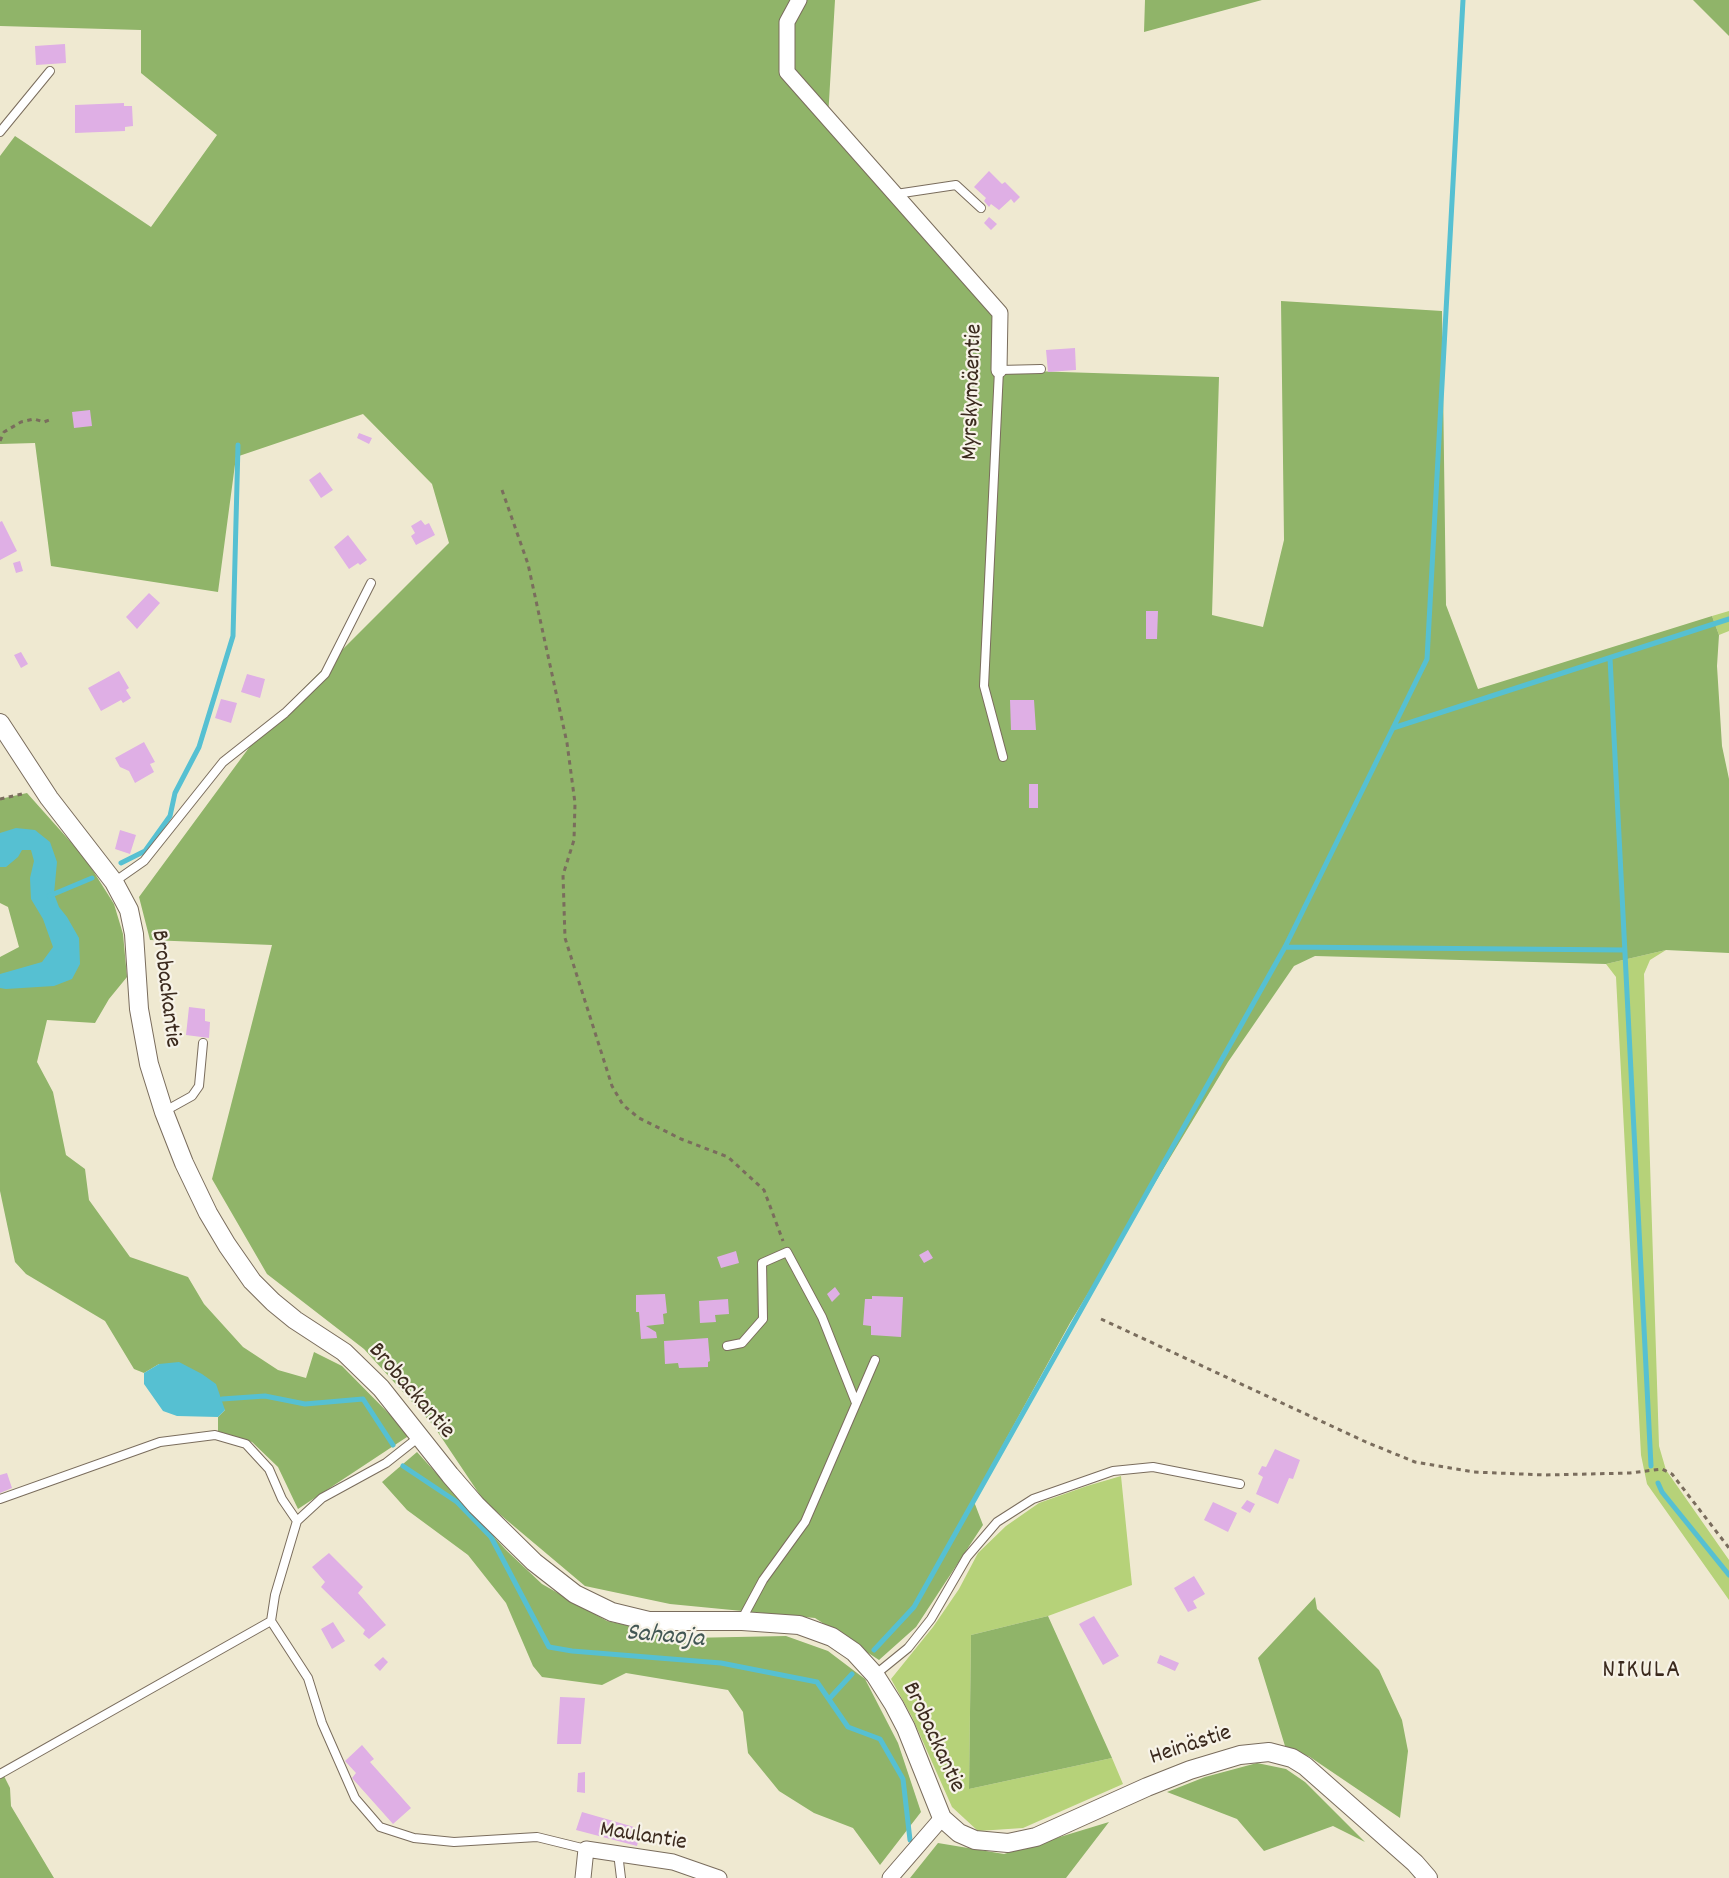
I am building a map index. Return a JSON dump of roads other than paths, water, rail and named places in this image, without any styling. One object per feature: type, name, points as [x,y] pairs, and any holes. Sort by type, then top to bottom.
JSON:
[{"type":"street","name":"Myrskymäentie","points":[[799,0],[787,22],[787,72],[1000,314],[999,370]]},
{"type":"street","name":"Brobackantie","points":[[0,723],[42,787],[114,882],[129,910],[134,934],[139,1009],[149,1064],[164,1112],[184,1163],[208,1213],[252,1281],[295,1320],[344,1353],[381,1388],[476,1505],[534,1562],[575,1594],[612,1612],[649,1621],[742,1621],[799,1625],[832,1637],[855,1652],[875,1675],[894,1705],[906,1728],[942,1818]]},
{"type":"street","name":"Heinästie","points":[[942,1818],[958,1833],[975,1840],[1008,1843],[1036,1837],[1190,1770],[1240,1755],[1269,1752],[1292,1758],[1305,1766],[1415,1863],[1428,1878]]},
{"type":"street","points":[[890,1878],[942,1818]]},
{"type":"street","name":"Maulantie","points":[[583,1878],[586,1849],[673,1862],[718,1878]]},
{"type":"lane","points":[[0,132],[50,71]]},
{"type":"lane","points":[[895,194],[956,185],[981,208]]},
{"type":"lane","points":[[999,370],[1041,369]]},
{"type":"lane","name":"Myrskymäentie","points":[[999,370],[984,686],[1003,758]]},
{"type":"lane","points":[[114,882],[144,861],[222,762],[285,713],[325,674],[371,583]]},
{"type":"lane","points":[[164,1112],[192,1096],[199,1086],[203,1043]]},
{"type":"lane","points":[[727,1346],[742,1343],[762,1319],[762,1263],[787,1252],[822,1317],[856,1403]]},
{"type":"lane","points":[[742,1621],[762,1580],[805,1522],[875,1360]]},
{"type":"lane","points":[[0,1499],[160,1442],[215,1436],[246,1444],[269,1470],[282,1498],[297,1521]]},
{"type":"lane","points":[[419,1436],[386,1463],[322,1498],[297,1521],[275,1595],[271,1621],[308,1678],[322,1724],[355,1798],[380,1827],[414,1838],[454,1842],[537,1837],[586,1849]]},
{"type":"lane","points":[[875,1675],[908,1647],[931,1619],[967,1557],[998,1522],[1033,1499],[1113,1471],[1153,1467],[1240,1484]]},
{"type":"lane","points":[[0,1774],[271,1621]]},
{"type":"lane","points":[[618,1853],[621,1878]]},
{"type":"water","points":[[16,828],[35,830],[50,842],[57,862],[54,894],[59,907],[79,938],[80,964],[72,979],[54,986],[0,988],[0,974],[42,962],[53,947],[43,919],[31,899],[30,878],[34,861],[31,850],[22,850],[18,857],[6,867],[0,867],[0,833]]},
{"type":"water","points":[[179,1362],[216,1384],[225,1410],[218,1417],[177,1416],[163,1411],[144,1384],[144,1373],[159,1364]]},
{"type":"waterway","points":[[874,1650],[914,1607],[1285,947],[1427,659],[1463,0]]},
{"type":"waterway","points":[[121,863],[145,851],[170,816],[175,793],[199,747],[233,636],[238,445]]},
{"type":"waterway","points":[[1393,728],[1729,619]]},
{"type":"waterway","points":[[1610,658],[1651,1466]]},
{"type":"waterway","points":[[49,896],[92,878]]},
{"type":"waterway","points":[[1285,947],[1625,950]]},
{"type":"waterway","name":"Sahaoja","points":[[222,1399],[265,1396],[305,1404],[363,1399],[393,1445]]},
{"type":"waterway","name":"Sahaoja","points":[[403,1466],[457,1502],[491,1537],[549,1647],[572,1651],[721,1663],[817,1682],[848,1727],[880,1739],[903,1779],[910,1840]]},
{"type":"waterway","points":[[1658,1483],[1662,1492],[1729,1575]]},
{"type":"waterway","points":[[829,1699],[852,1674]]},
{"type":"district","name":"NIKULA","points":[[1642,1672]]}]
